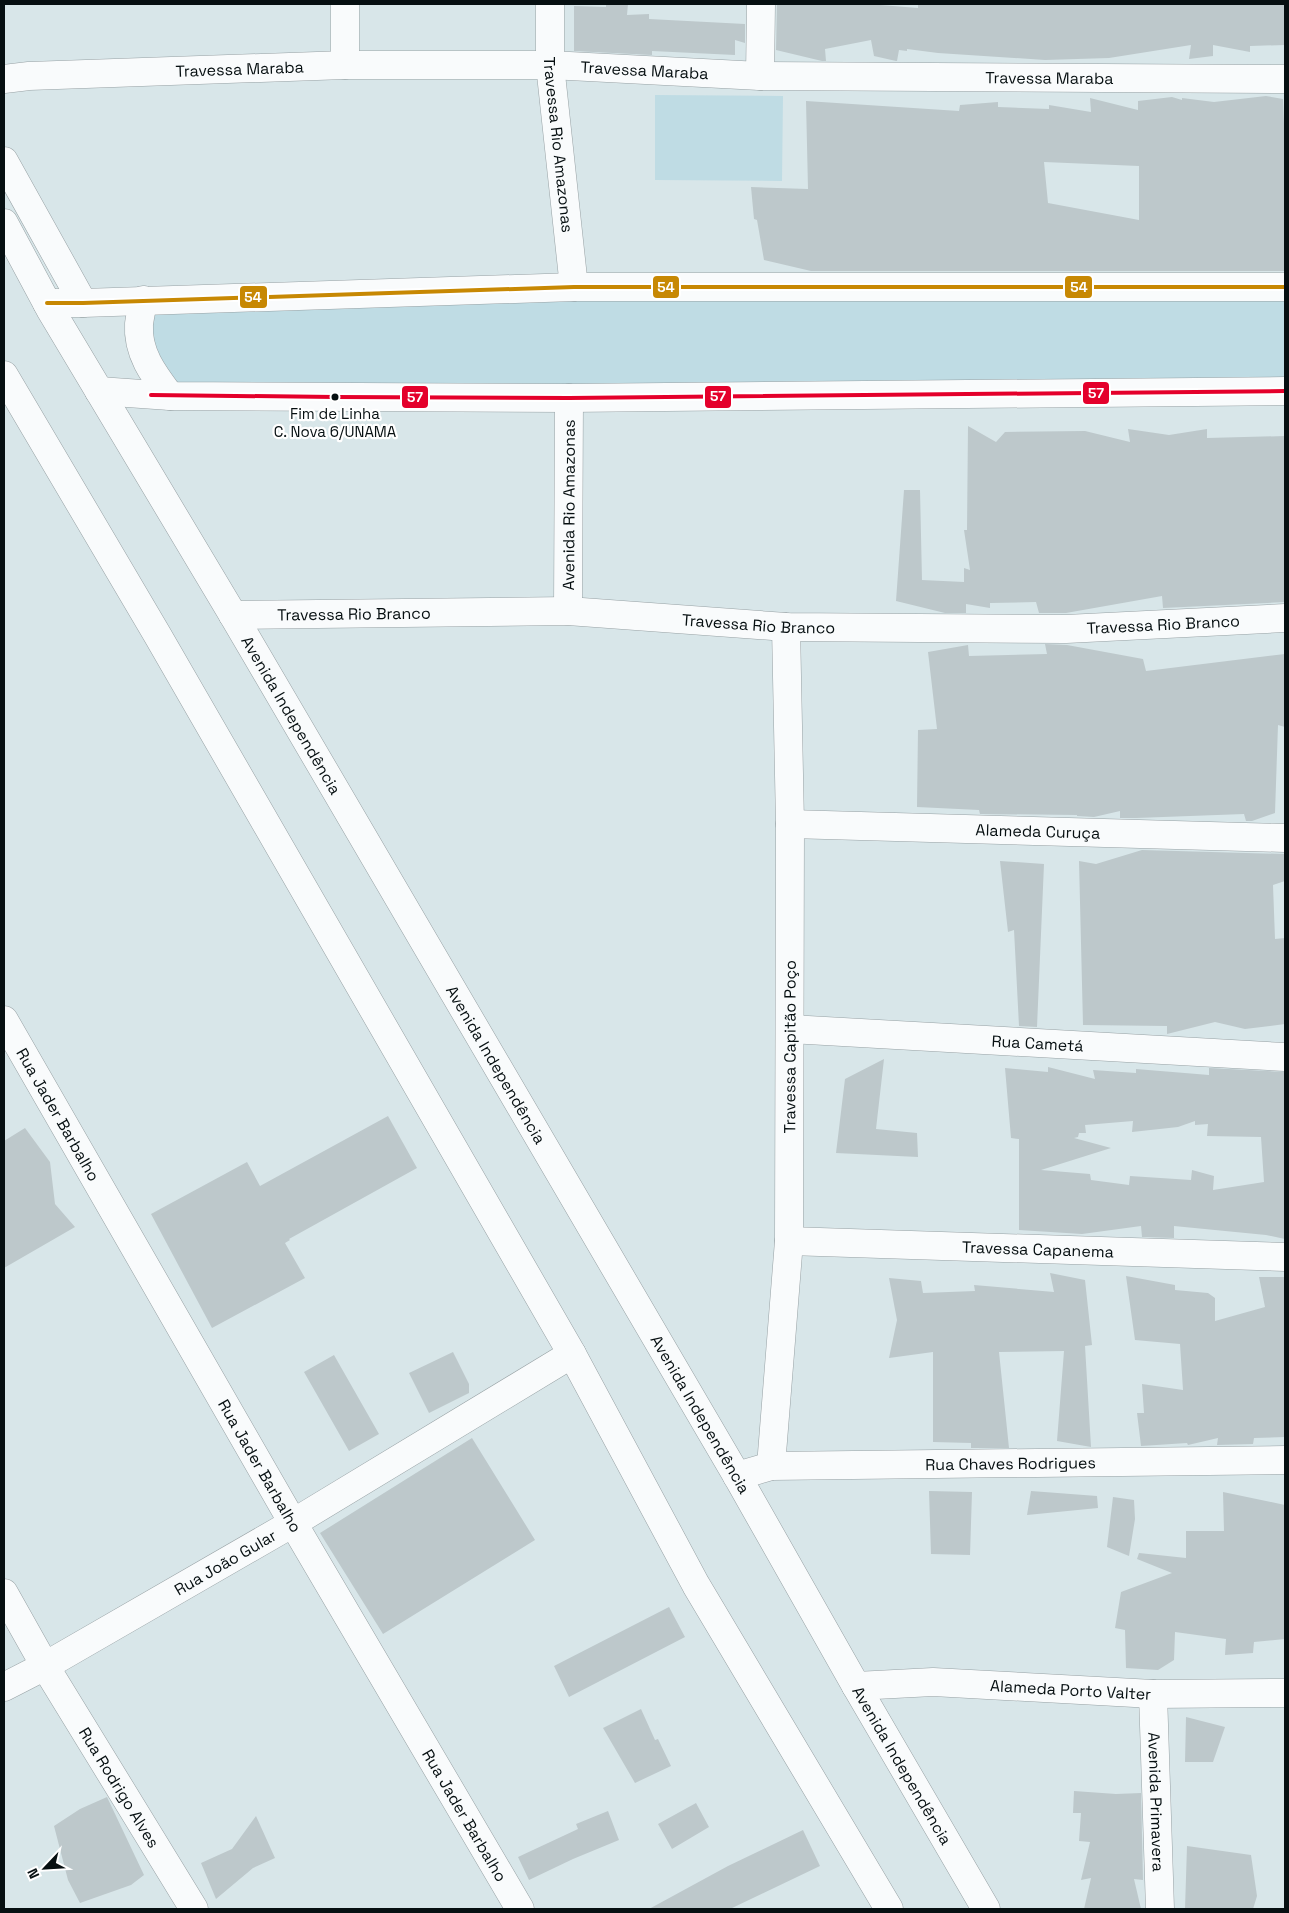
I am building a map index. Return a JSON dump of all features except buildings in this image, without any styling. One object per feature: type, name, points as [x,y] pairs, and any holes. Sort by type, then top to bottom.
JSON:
[{"type":"street","points":[[345,4],[345,65]]},
{"type":"street","name":"Travessa Rio Amazonas","points":[[550,4],[550,65],[574,287]]},
{"type":"street","points":[[760,76],[761,4]]},
{"type":"street","name":"Travessa Maraba","points":[[4,79],[29,76],[345,65],[550,65],[760,76],[1285,79]]},
{"type":"street","points":[[4,161],[83,303]]},
{"type":"street","name":"Avenida Independência","points":[[4,223],[99,391],[233,615],[737,1476],[856,1686],[986,1909]]},
{"type":"street","points":[[47,302],[83,303],[574,287],[1285,286]]},
{"type":"street","points":[[143,300],[139,326],[142,352],[153,373],[170,396]]},
{"type":"street","points":[[4,375],[158,636],[572,1354],[696,1585],[889,1909]]},
{"type":"street","points":[[99,391],[170,396],[568,398],[1285,391]]},
{"type":"street","name":"Avenida Rio Amazonas","points":[[568,398],[568,611]]},
{"type":"street","name":"Travessa Rio Branco","points":[[233,615],[568,611],[786,627],[1066,629],[1285,618]]},
{"type":"street","name":"Travessa Capitão Poço","points":[[771,1466],[789,1241],[790,824],[786,627]]},
{"type":"street","name":"Alameda Curuça","points":[[790,824],[1285,838]]},
{"type":"street","name":"Rua Jader Barbalho","points":[[4,1020],[292,1523],[520,1909]]},
{"type":"street","name":"Rua Cametá","points":[[790,1029],[1285,1057]]},
{"type":"street","name":"Travessa Capanema","points":[[789,1241],[1285,1257]]},
{"type":"street","name":"Rua João Gular","points":[[4,1687],[45,1666],[292,1523],[572,1354]]},
{"type":"street","name":"Rua Chaves Rodrigues","points":[[737,1476],[771,1466],[1285,1460]]},
{"type":"street","name":"Rua Rodrigo Alves","points":[[4,1593],[45,1666],[194,1909]]},
{"type":"street","name":"Alameda Porto Valter","points":[[856,1686],[933,1682],[1153,1694],[1285,1693]]},
{"type":"street","name":"Avenida Primavera","points":[[1153,1694],[1160,1909]]},
{"type":"shaded area","points":[[655,95],[783,96],[782,181],[655,180]]},
{"type":"shaded area","points":[[1285,288],[1285,391],[170,396],[153,373],[143,300]]},
{"type":"transit line","name":"54","points":[[47,303],[574,287],[1285,287]]},
{"type":"transit line","name":"57","points":[[151,395],[569,398],[1285,391]]},
{"type":"place","name":"Fim de Linha C. Nova 6/UNAMA","points":[[335,397]]}]
